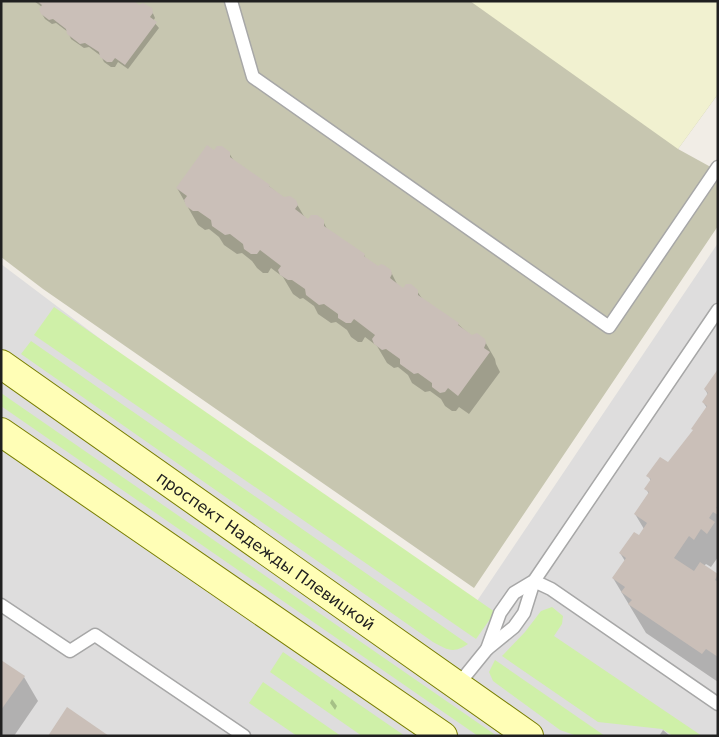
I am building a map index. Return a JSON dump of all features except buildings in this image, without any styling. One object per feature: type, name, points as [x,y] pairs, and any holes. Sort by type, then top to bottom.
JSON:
[{"type":"main road","name":"проспект Надежды Плевицкой","points":[[1,364],[529,736]]},
{"type":"main road","points":[[1,432],[443,736]]},
{"type":"lane","points":[[232,1],[253,78],[609,327],[718,167]]},
{"type":"lane","points":[[457,686],[486,649],[514,627],[524,613],[534,580],[718,310]]},
{"type":"lane","points":[[486,649],[500,613],[509,600],[514,593],[534,580]]},
{"type":"lane","points":[[534,580],[551,589],[718,704]]},
{"type":"lane","points":[[1,605],[70,651],[95,635],[244,736]]},
{"type":"shaded area","points":[[1,1],[718,1],[718,94],[678,149],[718,171],[718,226],[474,588],[43,289],[1,257]]},
{"type":"shaded area","points":[[470,1],[718,1],[718,94],[678,149]]},
{"type":"shaded area","points":[[718,243],[718,736],[1,736],[1,264],[217,427],[475,604]]},
{"type":"green space","points":[[54,307],[495,612],[476,639],[34,335]]},
{"type":"green space","points":[[31,341],[468,644],[458,649],[450,650],[433,642],[21,354]]},
{"type":"green space","points":[[1,393],[497,736],[478,736],[1,406]]},
{"type":"green space","points":[[552,607],[563,616],[562,624],[554,636],[702,736],[673,736],[662,729],[598,722],[502,656],[525,632],[541,611]]},
{"type":"green space","points":[[283,652],[405,736],[362,736],[270,672]]},
{"type":"green space","points":[[495,660],[605,736],[577,736],[560,730],[493,681],[489,672]]},
{"type":"green space","points":[[263,682],[341,736],[297,736],[249,703]]}]
